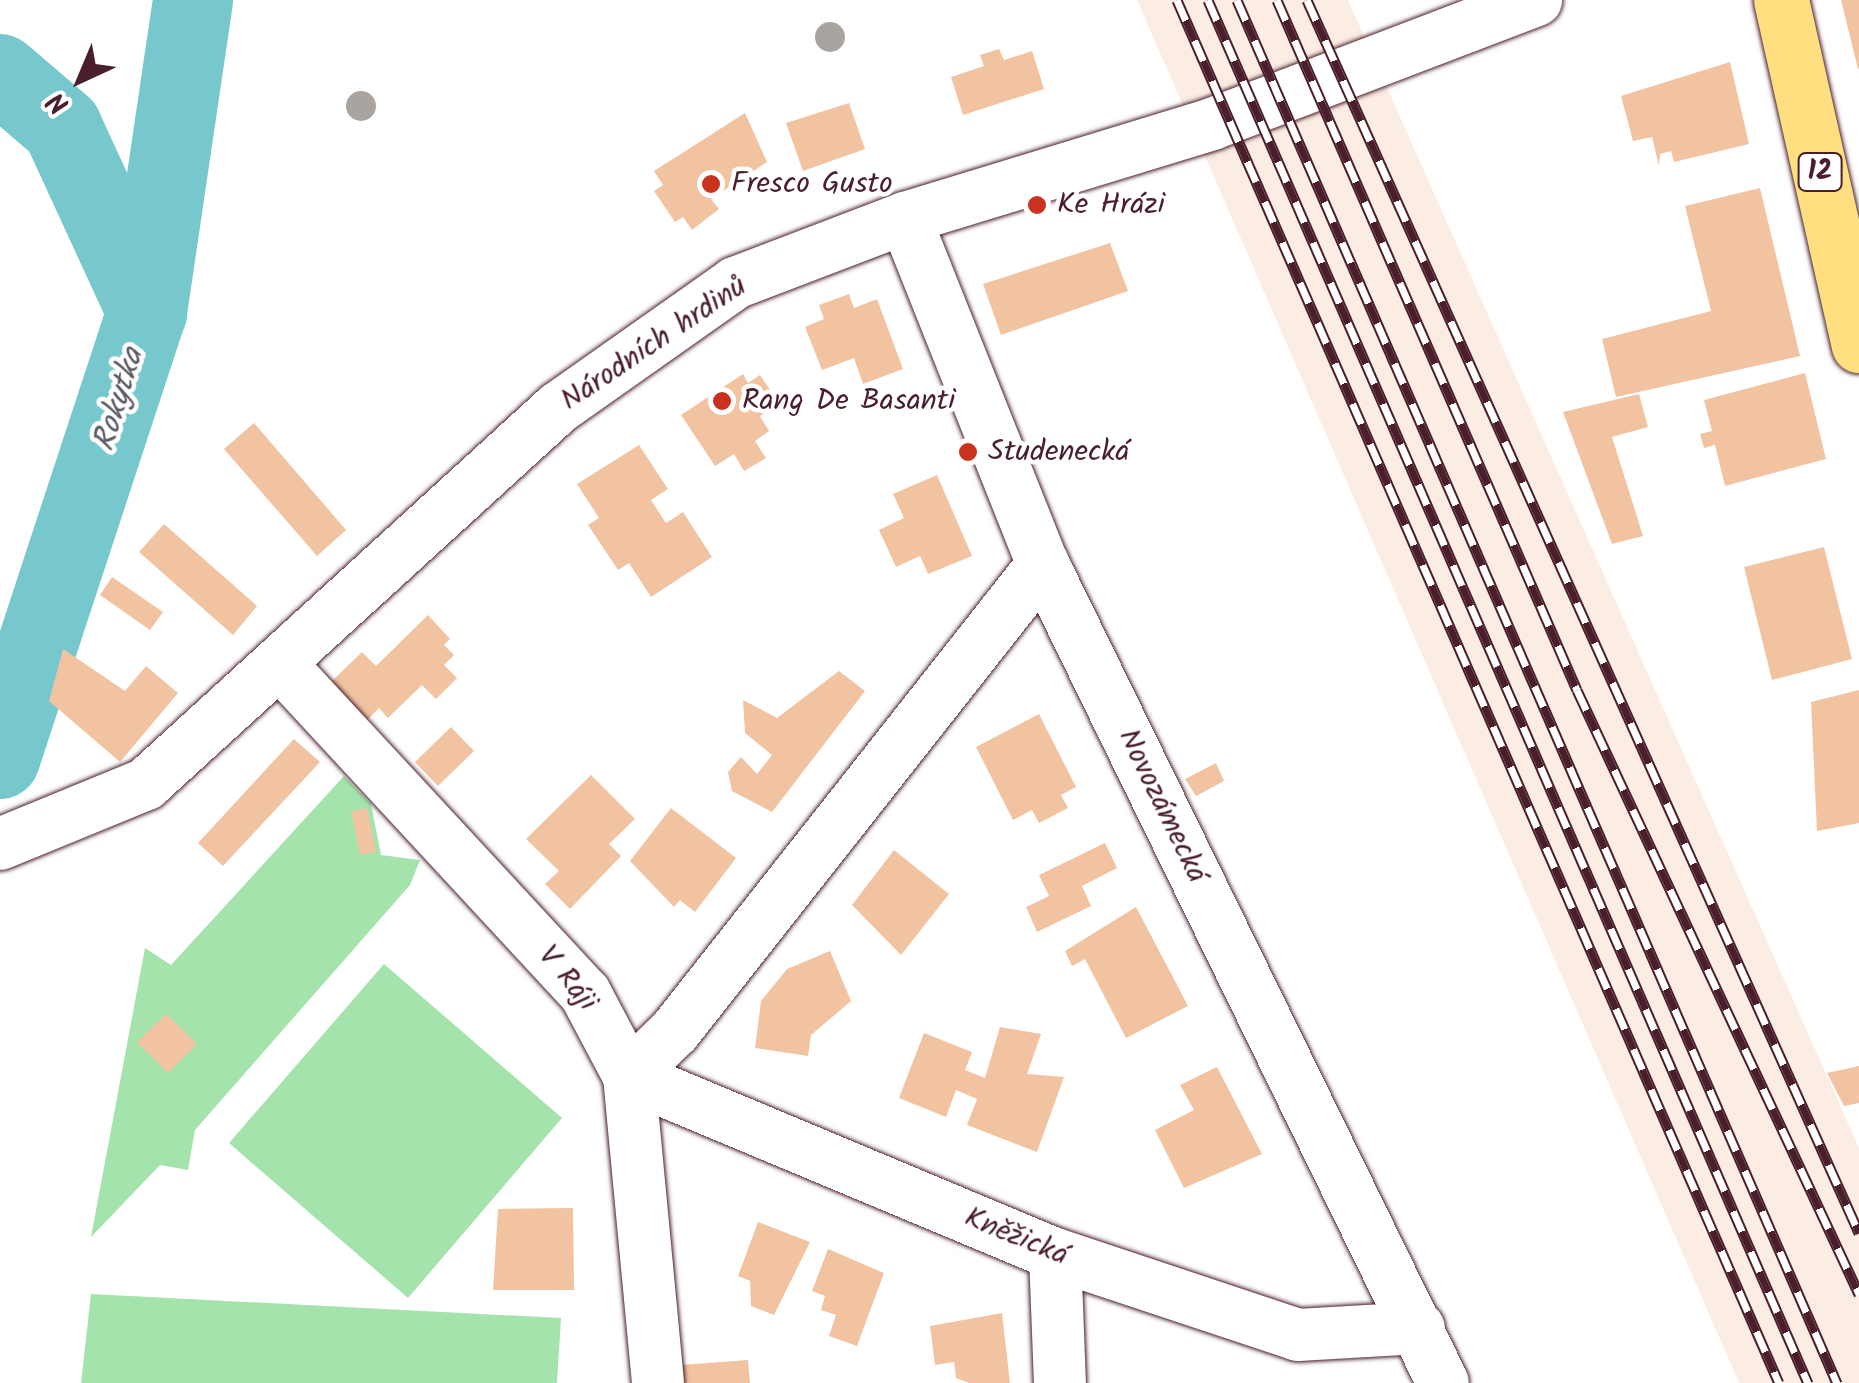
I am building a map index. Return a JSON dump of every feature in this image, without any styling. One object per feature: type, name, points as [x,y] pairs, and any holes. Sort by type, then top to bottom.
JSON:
[{"type":"main road","name":"12","points":[[1781,0],[1847,233],[1859,344]]},
{"type":"street","name":"Národních hrdinů","points":[[24,837],[146,784],[281,665],[558,408],[736,283],[904,218],[1212,124],[1536,0]]},
{"type":"street","name":"Novozámecká","points":[[904,218],[1043,564],[1443,1383]]},
{"type":"street","points":[[629,1076],[675,1031],[1043,564]]},
{"type":"street","name":"V Ráji","points":[[281,665],[585,992],[629,1076],[658,1383]]},
{"type":"street","name":"Kněžická","points":[[629,1076],[1055,1254],[1298,1335],[1419,1328]]},
{"type":"street","points":[[1055,1254],[1060,1383]]},
{"type":"shaded area","points":[[1137,0],[1348,0],[1859,1148],[1859,1383],[1739,1383]]},
{"type":"green space","points":[[344,776],[371,804],[381,855],[420,860],[410,885],[195,1130],[188,1170],[160,1165],[91,1237],[145,948],[171,965]]},
{"type":"green space","points":[[384,964],[562,1118],[408,1298],[229,1143]]},
{"type":"green space","points":[[91,1294],[561,1318],[557,1383],[81,1383]]},
{"type":"building","points":[[1841,0],[1859,0],[1858,69]]},
{"type":"building","points":[[999,49],[1004,60],[1032,51],[1044,89],[963,115],[951,77],[984,66],[980,55]]},
{"type":"building","points":[[1730,62],[1749,144],[1674,162],[1671,151],[1660,154],[1659,166],[1652,137],[1633,141],[1621,96]]},
{"type":"building","points":[[849,103],[865,149],[803,171],[786,123]]},
{"type":"building","points":[[745,113],[767,162],[711,199],[719,209],[692,230],[683,217],[675,222],[654,191],[663,185],[654,171]]},
{"type":"building","points":[[1760,188],[1800,356],[1616,397],[1602,339],[1711,311],[1685,206]]},
{"type":"building","points":[[1110,243],[1128,291],[1001,335],[983,284]]},
{"type":"building","points":[[849,294],[854,308],[877,299],[903,369],[863,384],[854,358],[822,370],[805,327],[824,319],[819,305]]},
{"type":"building","points":[[1805,373],[1826,459],[1725,486],[1715,445],[1704,448],[1700,434],[1712,431],[1704,400]]},
{"type":"building","points":[[743,374],[748,383],[760,375],[779,403],[760,416],[769,431],[755,441],[766,458],[744,471],[734,454],[715,466],[681,415]]},
{"type":"building","points":[[1639,394],[1648,427],[1612,437],[1643,536],[1612,544],[1563,412]]},
{"type":"building","points":[[254,423],[346,530],[317,556],[224,449]]},
{"type":"building","points":[[639,445],[668,489],[651,500],[666,523],[683,512],[712,557],[651,597],[629,563],[618,570],[588,525],[599,518],[577,484]]},
{"type":"building","points":[[937,475],[972,556],[928,574],[920,556],[896,567],[879,530],[904,518],[893,494]]},
{"type":"building","points":[[164,524],[257,606],[233,635],[139,552]]},
{"type":"building","points":[[1824,547],[1852,659],[1772,680],[1744,567]]},
{"type":"building","points":[[112,577],[163,612],[150,630],[100,595]]},
{"type":"building","points":[[428,615],[450,639],[444,645],[454,655],[444,665],[457,678],[436,699],[422,685],[388,718],[379,708],[367,720],[331,682],[362,652],[376,666]]},
{"type":"building","points":[[63,649],[125,691],[146,666],[178,693],[120,762],[49,701]]},
{"type":"building","points":[[839,671],[865,691],[772,812],[732,791],[728,772],[741,757],[757,774],[772,755],[745,733],[743,700],[777,718]]},
{"type":"building","points":[[1859,690],[1859,823],[1817,831],[1811,702]]},
{"type":"building","points":[[1039,714],[1076,787],[1061,795],[1068,808],[1039,823],[1032,810],[1013,820],[976,747]]},
{"type":"building","points":[[451,727],[474,751],[438,786],[415,762]]},
{"type":"building","points":[[294,739],[320,762],[223,866],[198,843]]},
{"type":"building","points":[[1216,763],[1224,781],[1196,796],[1185,779]]},
{"type":"building","points":[[591,775],[635,819],[609,844],[621,856],[570,909],[545,884],[559,871],[526,839]]},
{"type":"building","points":[[367,808],[376,852],[360,855],[351,811]]},
{"type":"building","points":[[671,808],[736,858],[695,912],[680,900],[674,907],[630,861]]},
{"type":"building","points":[[1105,843],[1117,868],[1082,886],[1091,906],[1037,932],[1026,907],[1049,896],[1039,875]]},
{"type":"building","points":[[894,850],[949,894],[901,955],[852,905]]},
{"type":"building","points":[[1136,907],[1188,1006],[1126,1038],[1085,959],[1072,966],[1065,951]]},
{"type":"building","points":[[830,951],[851,1001],[811,1035],[808,1056],[755,1048],[761,1001],[787,969]]},
{"type":"building","points":[[166,1014],[197,1044],[168,1073],[137,1042]]},
{"type":"building","points":[[1000,1027],[1041,1034],[1027,1074],[1064,1077],[1037,1152],[967,1125],[977,1099],[956,1090],[946,1117],[899,1098],[924,1033],[972,1052],[965,1070],[985,1078]]},
{"type":"building","points":[[1859,1066],[1859,1103],[1844,1106],[1827,1073]]},
{"type":"building","points":[[1217,1067],[1262,1154],[1184,1188],[1155,1130],[1194,1110],[1180,1085]]},
{"type":"building","points":[[573,1208],[574,1290],[493,1290],[498,1209]]},
{"type":"building","points":[[758,1222],[810,1242],[774,1315],[751,1306],[750,1281],[738,1276]]},
{"type":"building","points":[[828,1249],[884,1273],[857,1346],[829,1336],[836,1315],[821,1310],[825,1296],[812,1291]]},
{"type":"building","points":[[1002,1313],[1010,1383],[969,1383],[956,1378],[954,1362],[935,1365],[930,1326]]},
{"type":"building","points":[[748,1360],[750,1383],[683,1383],[681,1365]]},
{"type":"waterway","name":"Rokytka","points":[[0,759],[147,312],[193,0]]},
{"type":"waterway","name":"Rokytka","points":[[0,74],[62,127],[147,312]]},
{"type":"railway","points":[[1177,0],[1779,1383]]},
{"type":"railway","points":[[1208,0],[1808,1383]]},
{"type":"railway","points":[[1237,0],[1837,1383]]},
{"type":"railway","points":[[1277,0],[1577,690],[1859,1294]]},
{"type":"railway","points":[[1307,0],[1859,1233]]},
{"type":"place","name":"Fresco Gusto","points":[[711,184]]},
{"type":"place","name":"Ke Hrázi","points":[[1037,205]]},
{"type":"place","name":"Rang De Basanti","points":[[722,401]]},
{"type":"place","name":"Studenecká","points":[[968,452]]}]
